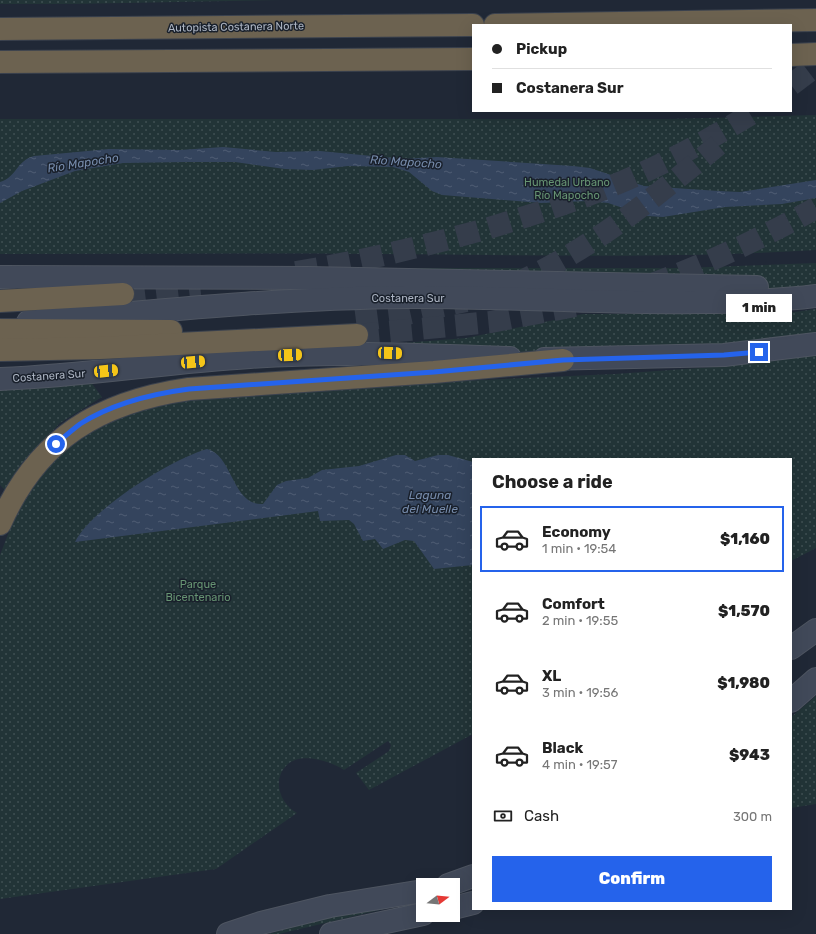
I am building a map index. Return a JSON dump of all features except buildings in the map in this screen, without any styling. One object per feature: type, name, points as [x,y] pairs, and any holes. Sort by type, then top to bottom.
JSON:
[{"type":"highway","points":[[559,24],[816,20]]},
{"type":"highway","name":"Autopista Costanera Norte","points":[[0,29],[472,25]]},
{"type":"highway","points":[[792,55],[816,54]]},
{"type":"highway","points":[[0,62],[472,59]]},
{"type":"highway","points":[[0,301],[123,294]]},
{"type":"highway","points":[[0,330],[166,331],[356,328],[108,348],[0,350]]},
{"type":"highway","points":[[0,524],[17,492],[49,450],[79,425],[97,415],[135,400],[158,393],[189,389],[434,372],[563,360]]},
{"type":"main road","name":"Costanera Sur","points":[[0,277],[308,278],[816,288]]},
{"type":"main road","name":"Costanera Sur","points":[[0,325],[335,298],[410,297],[631,303],[752,302],[816,296]]},
{"type":"main road","name":"Costanera Sur","points":[[0,379],[62,375],[249,357],[304,354],[390,353],[563,360],[724,355],[816,344]]},
{"type":"main road","points":[[792,647],[816,630]]},
{"type":"main road","points":[[792,700],[816,679]]},
{"type":"main road","points":[[460,881],[472,876]]},
{"type":"main road","points":[[228,934],[261,923],[330,906],[416,892]]},
{"type":"main road","points":[[460,906],[472,903]]},
{"type":"main road","points":[[331,934],[416,916]]},
{"type":"green space","points":[[0,0],[281,0],[0,4]]},
{"type":"green space","name":"Humedal Urbano Río Mapocho","points":[[816,115],[816,250],[706,255],[542,256],[0,254],[0,119],[668,119]]},
{"type":"green space","points":[[816,263],[816,292],[320,268],[682,268]]},
{"type":"green space","points":[[816,309],[816,334],[749,345],[562,354],[365,346],[466,338],[583,314],[754,314],[795,312]]},
{"type":"green space","name":"Parque Bicentenario","points":[[816,352],[816,548],[792,560],[792,458],[472,458],[472,735],[369,790],[356,773],[389,751],[391,745],[388,741],[344,770],[316,759],[308,758],[294,760],[283,770],[279,784],[282,797],[286,804],[297,813],[216,869],[0,899],[0,555],[19,506],[57,452],[133,405],[236,391],[615,374],[727,366]]},
{"type":"green space","points":[[87,377],[102,397],[60,423],[21,464],[6,491],[0,485],[0,384]]},
{"type":"green space","points":[[816,696],[816,804],[792,808],[792,716]]},
{"type":"green space","points":[[401,905],[279,934],[269,934],[360,908]]},
{"type":"water","name":"Río Mapocho","points":[[223,147],[276,152],[320,151],[403,159],[437,157],[573,166],[590,168],[644,186],[719,191],[740,192],[816,180],[816,198],[782,204],[725,207],[663,217],[647,216],[608,203],[588,201],[541,203],[442,195],[432,191],[409,172],[393,167],[348,166],[313,170],[285,169],[235,162],[186,162],[123,163],[75,171],[22,191],[0,203],[0,182],[10,177],[23,161],[34,156],[109,149],[180,150]]},
{"type":"water","name":"Laguna del Muelle","points":[[207,449],[216,453],[245,497],[253,502],[263,504],[277,485],[286,481],[308,478],[322,470],[359,466],[396,455],[405,455],[415,461],[438,455],[448,455],[472,462],[472,565],[434,569],[414,541],[405,540],[383,549],[375,539],[363,541],[354,524],[349,520],[320,521],[318,511],[75,542],[84,529],[97,515],[115,501],[154,474]]},
{"type":"tunnel","points":[[792,84],[816,66]]},
{"type":"tunnel","points":[[296,272],[366,259],[436,242],[482,230],[573,201],[618,184],[661,164],[709,139],[754,112]]},
{"type":"tunnel","points":[[512,285],[540,272],[594,240],[670,184],[718,145]]},
{"type":"tunnel","points":[[649,285],[734,250],[816,208]]},
{"type":"tunnel","points":[[123,294],[200,285]]},
{"type":"tunnel","points":[[356,321],[402,315],[466,301]]},
{"type":"tunnel","points":[[357,335],[491,322],[585,304]]},
{"type":"route","points":[[56,444],[79,425],[97,415],[115,407],[158,393],[189,389],[485,368],[563,360],[667,358],[759,352]]}]
